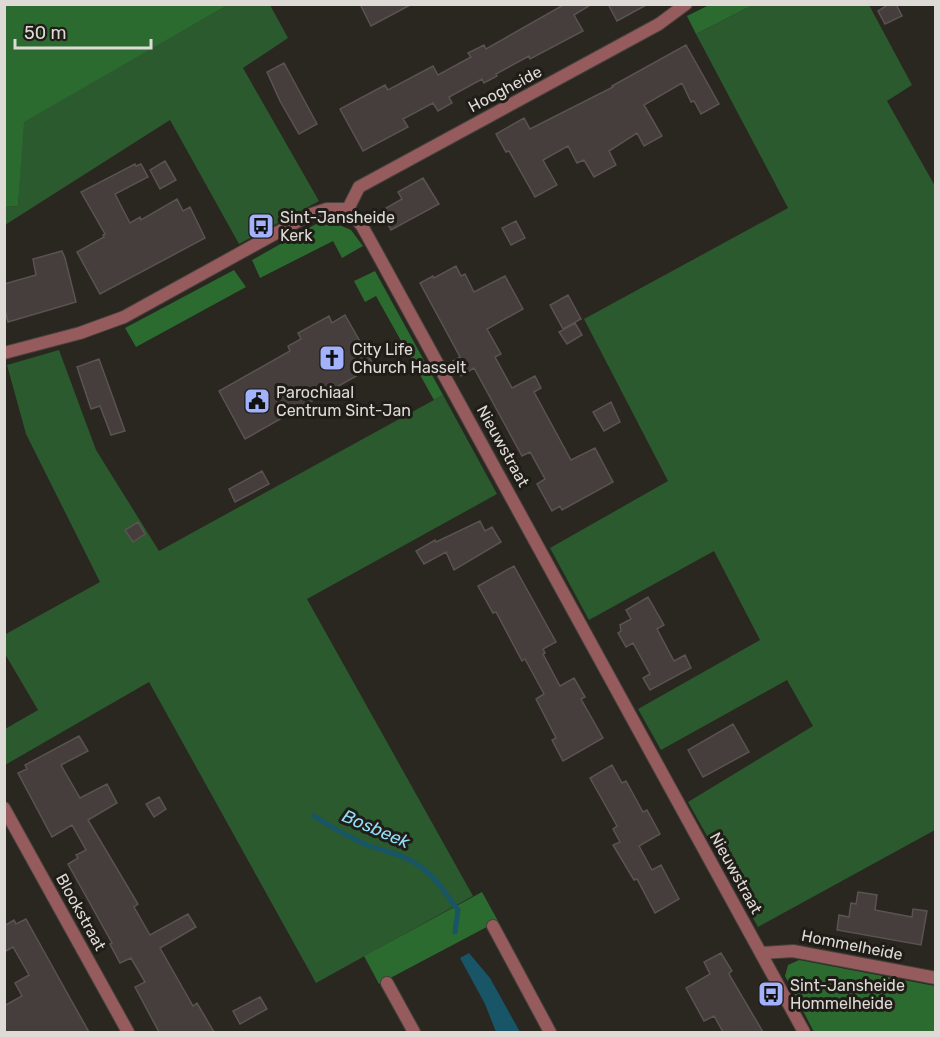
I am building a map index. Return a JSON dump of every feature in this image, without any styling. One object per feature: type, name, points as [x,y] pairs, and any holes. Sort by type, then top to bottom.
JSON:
[{"type":"street","name":"Hoogheide","points":[[348,209],[358,187],[659,24],[681,6]]},
{"type":"street","points":[[4,353],[80,333],[124,317],[309,216],[327,209],[348,209]]},
{"type":"street","name":"Nieuwstraat","points":[[348,209],[362,226],[377,253],[804,1032]]},
{"type":"street","name":"Blookstraat","points":[[4,808],[128,1032]]},
{"type":"street","points":[[493,926],[550,1032]]},
{"type":"street","name":"Hommelheide","points":[[761,953],[793,951],[936,978]]},
{"type":"street","points":[[387,984],[414,1032]]},
{"type":"green space","points":[[4,5],[228,5],[24,122],[18,206],[5,207]]},
{"type":"green space","points":[[228,5],[270,5],[288,38],[243,68],[319,201],[239,244],[170,120],[5,225],[5,207],[18,206],[23,122]]},
{"type":"green space","points":[[709,5],[753,5],[696,34],[687,16]]},
{"type":"green space","points":[[753,5],[869,5],[912,85],[887,101],[935,186],[935,830],[758,927],[688,802],[813,726],[787,680],[661,750],[638,709],[760,640],[714,551],[589,620],[550,548],[668,481],[584,319],[788,208],[696,34]]},
{"type":"green space","points":[[325,219],[351,230],[363,246],[342,258],[333,241],[260,278],[252,260]]},
{"type":"green space","points":[[234,270],[246,287],[136,347],[125,328]]},
{"type":"green space","points":[[375,271],[443,395],[434,400],[376,296],[365,302],[354,281]]},
{"type":"green space","points":[[59,350],[96,450],[159,551],[443,395],[497,494],[307,599],[473,896],[316,983],[149,682],[5,765],[5,729],[38,710],[5,654],[4,635],[100,582],[26,434],[7,365]]},
{"type":"green space","points":[[482,892],[498,921],[379,984],[364,956]]},
{"type":"green space","points":[[799,960],[935,986],[935,1032],[814,1032],[785,976],[788,965]]},
{"type":"water","points":[[469,953],[490,978],[520,1032],[496,1032],[485,1004],[460,958]]},
{"type":"building","points":[[360,4],[412,4],[371,26]]},
{"type":"building","points":[[565,4],[592,4],[574,15],[583,31],[530,59],[529,56],[484,83],[482,79],[449,97],[452,103],[438,111],[433,103],[403,119],[408,127],[363,151],[340,109],[385,85],[388,90],[433,66],[438,75],[471,57],[468,53],[484,45],[486,49]]},
{"type":"building","points":[[608,4],[648,4],[617,21]]},
{"type":"building","points":[[889,4],[896,4],[902,16],[885,24],[878,11]]},
{"type":"building","points":[[686,45],[719,104],[701,114],[694,101],[691,102],[682,83],[644,105],[662,136],[644,146],[637,133],[609,151],[616,165],[594,177],[584,160],[577,163],[568,146],[543,160],[557,185],[535,197],[509,151],[506,152],[496,134],[524,118],[530,129],[613,87]]},
{"type":"building","points":[[284,63],[317,124],[299,134],[267,72]]},
{"type":"building","points":[[165,161],[176,180],[160,189],[150,170]]},
{"type":"building","points":[[135,164],[136,166],[141,164],[148,177],[115,194],[130,223],[140,217],[141,220],[177,199],[183,211],[190,207],[205,238],[100,294],[77,252],[104,237],[105,234],[81,192]]},
{"type":"building","points":[[423,178],[439,204],[391,230],[381,211],[402,199],[398,192]]},
{"type":"building","points":[[516,221],[525,238],[511,245],[502,228]]},
{"type":"building","points":[[62,251],[76,302],[8,322],[4,306],[4,284],[36,275],[33,259]]},
{"type":"building","points":[[456,266],[461,276],[465,274],[474,292],[505,276],[523,309],[487,329],[501,354],[495,357],[512,388],[535,376],[541,388],[534,392],[571,460],[595,448],[613,482],[562,510],[560,506],[552,511],[537,484],[545,479],[530,452],[522,456],[474,368],[461,376],[453,361],[460,357],[420,283]]},
{"type":"building","points":[[568,295],[581,319],[563,329],[550,305]]},
{"type":"building","points":[[345,315],[374,366],[245,439],[219,391],[290,351],[288,346],[301,339],[298,333],[329,316],[332,323]]},
{"type":"building","points":[[575,323],[582,335],[567,344],[559,332]]},
{"type":"building","points":[[99,359],[125,431],[111,435],[100,406],[91,409],[77,367]]},
{"type":"building","points":[[611,402],[620,422],[604,431],[593,412]]},
{"type":"building","points":[[262,471],[269,484],[235,502],[229,489]]},
{"type":"building","points":[[480,521],[485,531],[492,527],[501,542],[454,570],[446,552],[424,564],[416,551],[435,540],[436,542]]},
{"type":"building","points":[[138,522],[145,534],[133,542],[125,530]]},
{"type":"building","points":[[514,566],[556,642],[543,649],[545,653],[543,654],[560,686],[574,678],[585,697],[581,699],[603,738],[563,761],[552,740],[556,738],[536,699],[544,694],[525,659],[522,661],[496,612],[493,613],[478,586]]},
{"type":"building","points":[[648,597],[664,625],[657,629],[674,661],[685,655],[691,668],[650,690],[643,678],[650,674],[633,643],[626,647],[618,633],[621,631],[620,625],[631,619],[626,610]]},
{"type":"building","points":[[733,724],[749,752],[703,777],[688,750]]},
{"type":"building","points":[[79,736],[88,751],[61,765],[80,798],[107,784],[117,803],[88,820],[138,904],[134,907],[150,935],[188,914],[196,927],[160,948],[193,1006],[197,1003],[214,1032],[159,1032],[135,987],[145,982],[131,958],[120,963],[110,944],[112,943],[68,864],[78,858],[76,855],[86,850],[72,825],[52,837],[18,773],[27,769],[25,765]]},
{"type":"building","points":[[612,765],[622,783],[626,781],[643,812],[647,810],[660,834],[639,846],[652,870],[661,865],[679,899],[655,913],[637,879],[634,880],[613,845],[620,842],[613,829],[617,826],[590,778]]},
{"type":"building","points":[[159,797],[166,809],[154,817],[146,804]]},
{"type":"building","points":[[858,892],[877,895],[875,910],[912,917],[913,909],[927,911],[921,945],[837,930],[839,915],[849,917],[851,903],[856,904]]},
{"type":"building","points":[[26,919],[89,1032],[4,1032],[4,1006],[22,996],[15,983],[29,975],[13,947],[4,952],[4,926],[14,920],[16,924]]},
{"type":"building","points":[[721,953],[732,971],[729,973],[730,976],[763,1032],[723,1032],[714,1016],[704,1021],[686,988],[710,974],[704,962]]},
{"type":"building","points":[[260,997],[267,1009],[240,1024],[233,1011]]},
{"type":"waterway","name":"Bosbeek","points":[[314,816],[353,839],[406,858],[424,869],[458,910],[455,932]]},
{"type":"place","name":"Sint-Jansheide Kerk","points":[[261,226]]},
{"type":"place","name":"City Life Church Hasselt","points":[[332,358]]},
{"type":"place","name":"Parochiaal Centrum Sint-Jan","points":[[257,401]]},
{"type":"place","name":"Sint-Jansheide Hommelheide","points":[[771,994]]}]
